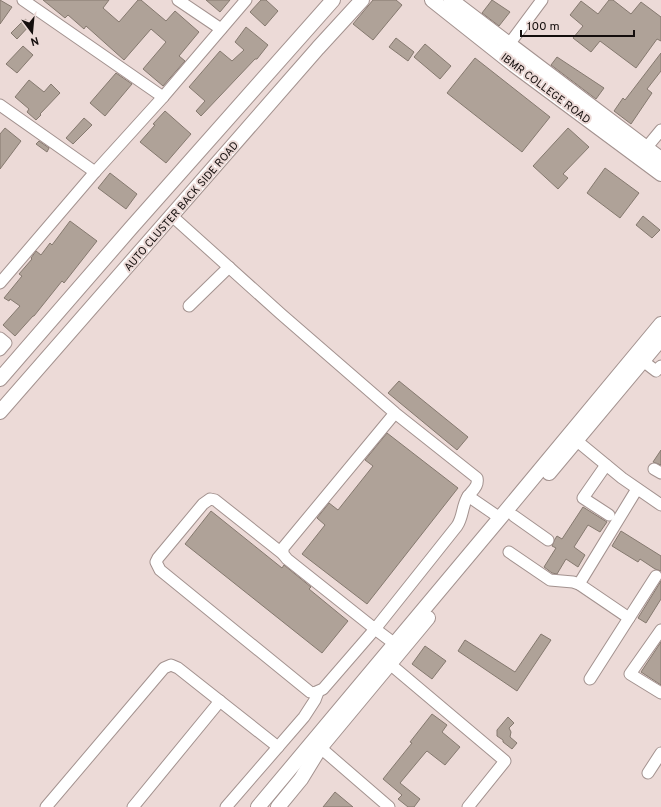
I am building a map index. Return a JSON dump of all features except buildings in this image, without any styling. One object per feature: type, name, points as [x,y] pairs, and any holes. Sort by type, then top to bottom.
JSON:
[{"type":"main road","name":"AUTO CLUSTER BACK SIDE ROAD","points":[[0,379],[131,228],[333,0]]},
{"type":"main road","name":"AUTO CLUSTER BACK SIDE ROAD","points":[[0,412],[318,48],[362,0]]},
{"type":"main road","name":"IBMR COLLEGE ROAD","points":[[432,0],[505,50],[643,152],[661,174]]},
{"type":"main road","name":"IBMR COLLEGE ROAD","points":[[451,0],[505,50]]},
{"type":"main road","name":"IBMR COLLEGE ROAD","points":[[643,152],[661,159]]},
{"type":"main road","points":[[258,807],[316,745],[387,661],[573,437],[661,324]]},
{"type":"main road","points":[[573,437],[643,361],[661,339]]},
{"type":"main road","points":[[387,661],[394,644],[511,512]]},
{"type":"main road","points":[[278,807],[301,779],[316,745]]},
{"type":"main road","points":[[268,807],[294,775],[308,766]]},
{"type":"street","points":[[23,0],[163,97]]},
{"type":"street","points":[[178,0],[221,30]]},
{"type":"street","points":[[0,283],[246,0]]},
{"type":"street","points":[[505,50],[542,0]]},
{"type":"street","points":[[0,104],[95,172]]},
{"type":"street","points":[[643,152],[661,130]]},
{"type":"street","points":[[172,216],[281,314],[395,413],[477,478],[477,484],[468,496],[458,526],[375,628],[323,689],[318,692],[310,692],[160,570],[156,562],[158,558],[203,504],[210,499],[215,500],[283,554],[287,559],[375,628],[394,644]]},
{"type":"street","points":[[190,306],[229,267]]},
{"type":"street","points":[[0,338],[6,343],[0,350]]},
{"type":"street","points":[[643,361],[656,371],[661,366]]},
{"type":"street","points":[[283,554],[283,548],[395,413]]},
{"type":"street","points":[[573,437],[637,489],[660,503]]},
{"type":"street","points":[[606,465],[583,498],[609,515]]},
{"type":"street","points":[[579,584],[637,489]]},
{"type":"street","points":[[468,496],[511,512],[548,540]]},
{"type":"street","points":[[509,552],[550,580],[579,584],[629,618]]},
{"type":"street","points":[[590,679],[656,576]]},
{"type":"street","points":[[661,630],[630,674],[661,693]]},
{"type":"street","points":[[387,661],[505,761],[468,807]]},
{"type":"street","points":[[46,807],[164,668],[171,666],[178,668],[278,747]]},
{"type":"street","points":[[226,807],[304,716],[315,700],[318,692]]},
{"type":"street","points":[[133,807],[220,702]]},
{"type":"street","points":[[316,745],[389,807]]},
{"type":"street","points":[[648,773],[661,753]]}]
